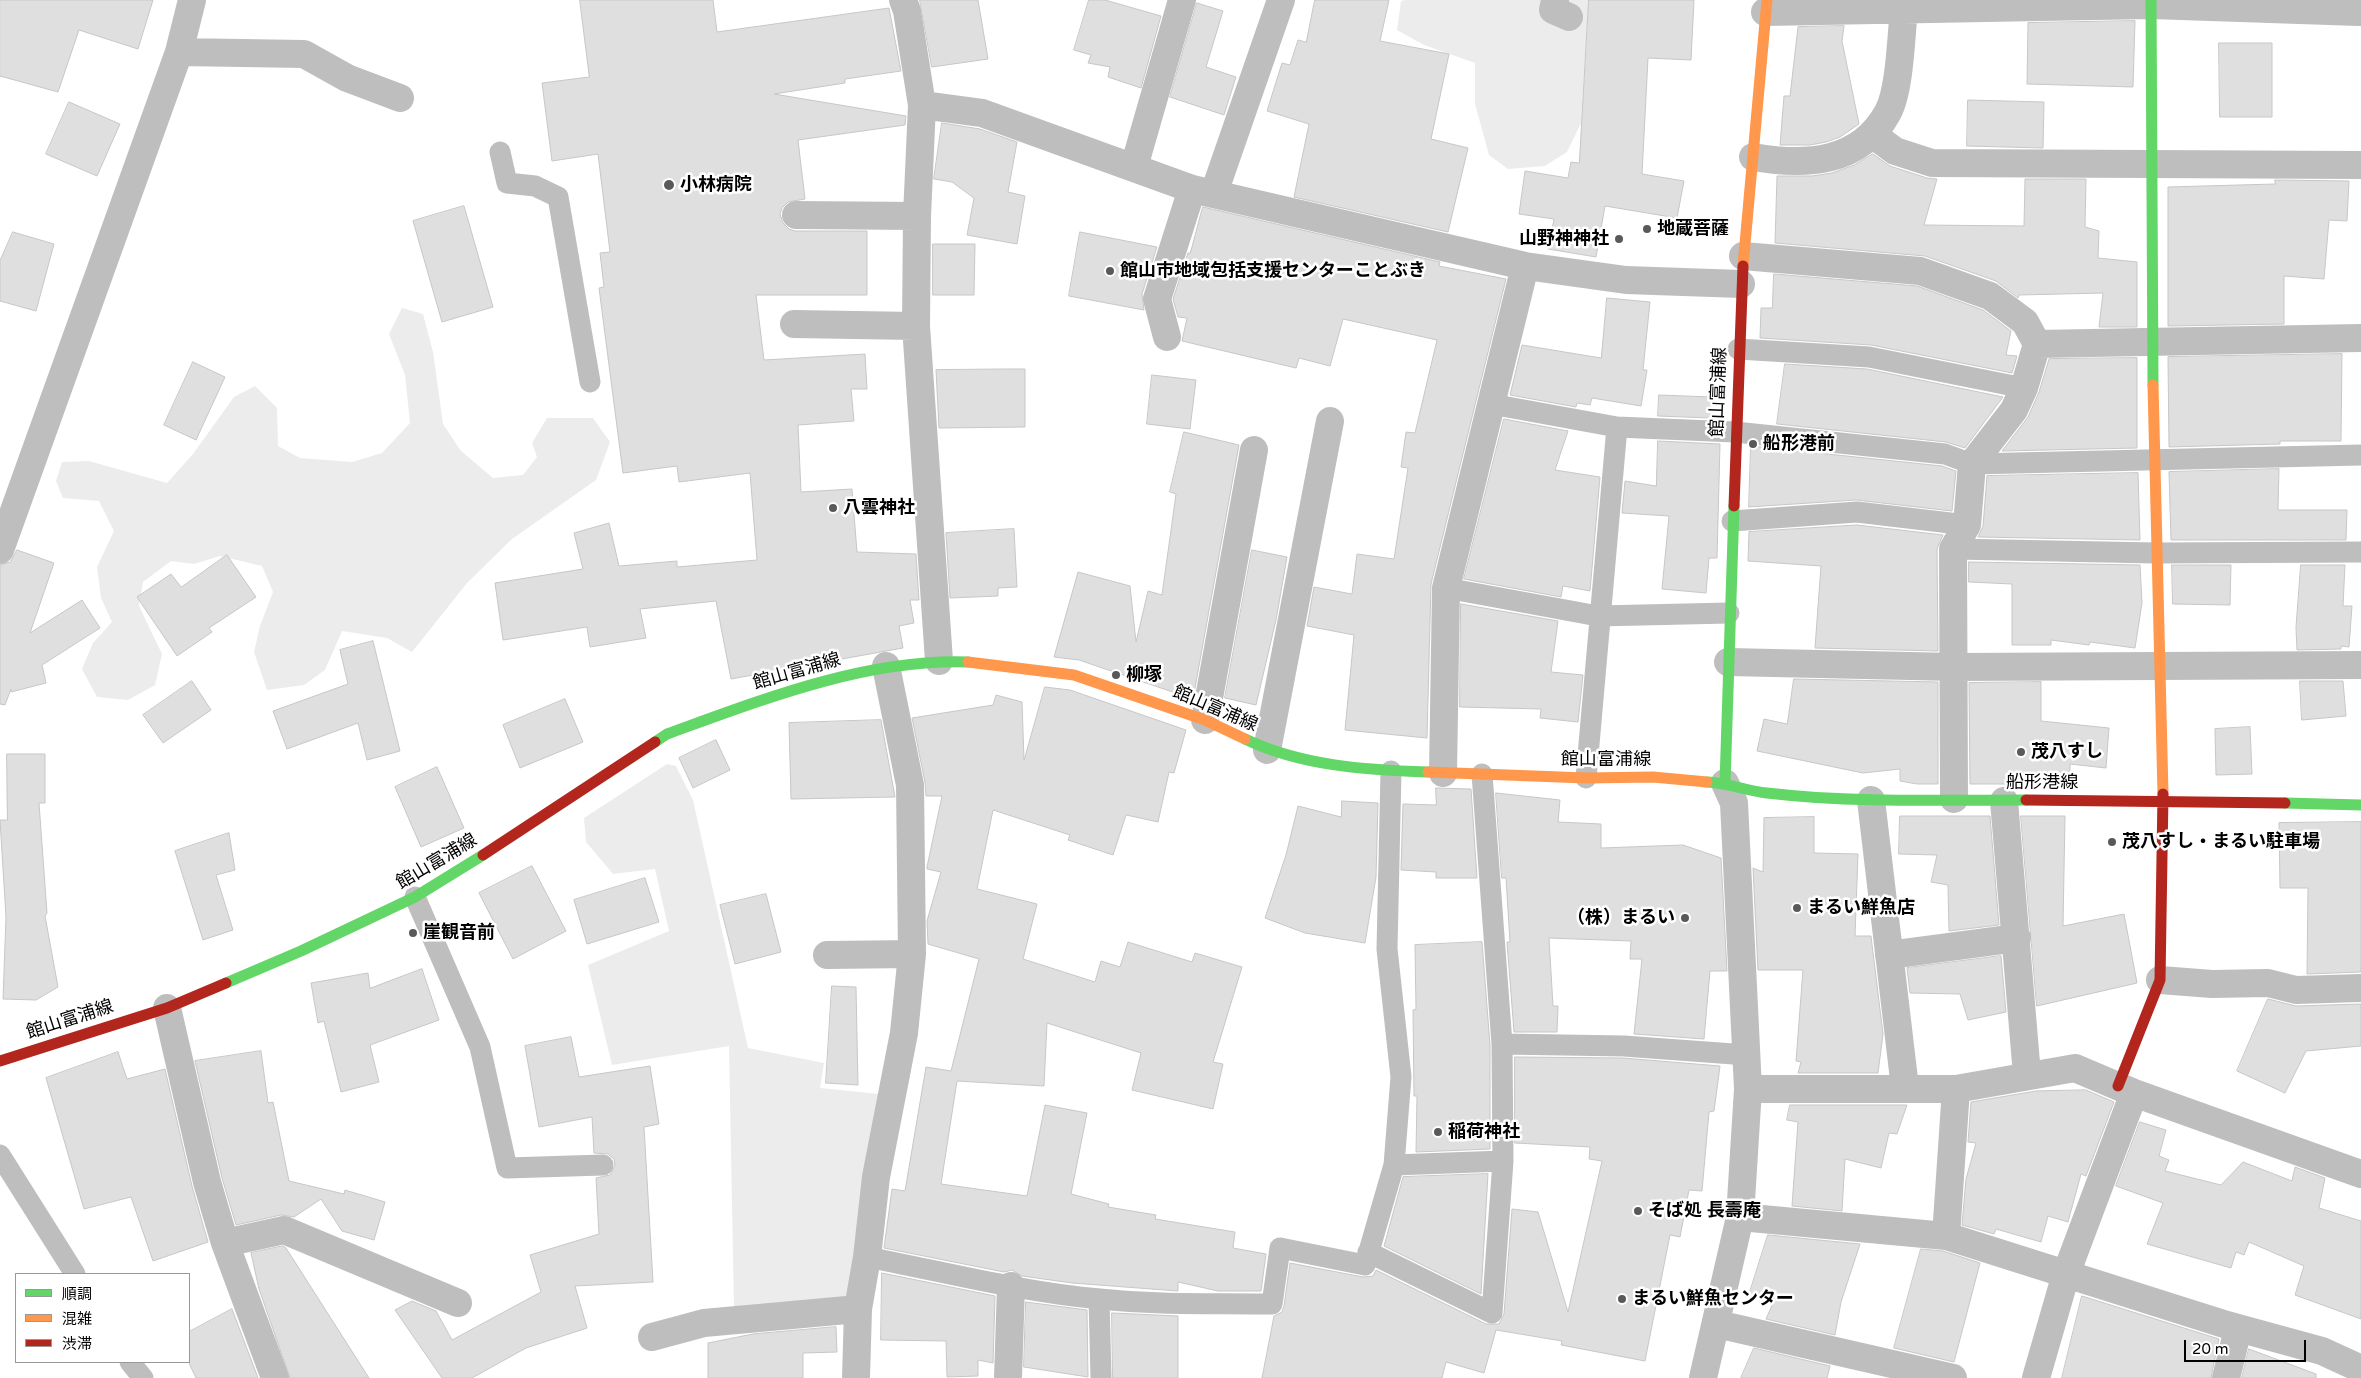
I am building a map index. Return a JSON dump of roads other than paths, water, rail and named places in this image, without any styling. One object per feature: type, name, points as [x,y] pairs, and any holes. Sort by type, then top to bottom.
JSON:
[{"type":"main road","points":[[2126,1090],[2160,980],[2163,800],[2155,553],[2151,342],[2151,3]]},
{"type":"main road","name":"館山富浦線","points":[[0,1061],[166,1008],[301,951],[415,897],[507,840],[667,734],[759,701],[886,666],[939,662],[984,663],[1074,675],[1206,720],[1267,750],[1325,764],[1391,771],[1586,778],[1653,777],[1725,783],[1742,256],[1766,6]]},
{"type":"main road","name":"船形港線","points":[[1725,783],[1765,793],[1871,800],[2163,800],[2361,805]]},
{"type":"street","points":[[0,550],[179,52],[192,0]]},
{"type":"street","points":[[903,0],[907,11],[922,105],[917,216],[916,326],[939,662]]},
{"type":"street","points":[[1134,167],[1182,0]]},
{"type":"street","points":[[1168,337],[1157,298],[1281,0]]},
{"type":"street","points":[[1766,6],[1904,9],[2151,3],[2360,10]]},
{"type":"street","points":[[1753,157],[1778,161],[1821,160],[1846,154],[1872,134],[1889,111],[1896,81],[1904,9]]},
{"type":"street","points":[[179,52],[304,54],[346,78],[400,98]]},
{"type":"street","points":[[922,105],[982,113],[1203,191],[1525,266],[1626,280],[1741,284]]},
{"type":"street","points":[[1872,134],[1895,151],[1932,164],[2361,165]]},
{"type":"street","points":[[796,215],[917,216]]},
{"type":"street","points":[[1742,256],[1920,271],[1990,296],[2025,322],[2037,344],[2024,388],[2014,410],[1972,464],[1967,525],[1953,549],[1955,667],[1954,799]]},
{"type":"street","points":[[1443,773],[1446,588],[1525,266]]},
{"type":"street","points":[[794,324],[916,326]]},
{"type":"street","points":[[2037,344],[2361,338]]},
{"type":"street","points":[[1267,750],[1330,420]]},
{"type":"street","points":[[1206,720],[1254,450]]},
{"type":"street","points":[[1728,662],[1955,667],[2361,665]]},
{"type":"street","points":[[856,1378],[858,1310],[867,1256],[876,1178],[904,1033],[912,954],[910,785],[886,666]]},
{"type":"street","points":[[1702,1378],[1717,1324],[1740,1217],[1748,1089],[1734,804],[1725,783]]},
{"type":"street","points":[[1871,800],[1905,1088]]},
{"type":"street","points":[[2004,801],[2027,1075]]},
{"type":"street","points":[[1889,955],[2017,938]]},
{"type":"street","points":[[827,954],[912,954]]},
{"type":"street","points":[[2160,980],[2212,984],[2268,984],[2296,990],[2361,988]]},
{"type":"street","points":[[166,1008],[207,1182],[225,1243],[276,1378]]},
{"type":"street","points":[[1748,1089],[1956,1089],[2075,1068],[2126,1090],[2361,1174]]},
{"type":"street","points":[[1946,1236],[1956,1089]]},
{"type":"street","points":[[2036,1378],[2066,1274],[2126,1090]]},
{"type":"street","points":[[1740,1217],[1946,1236],[2238,1329],[2322,1351],[2361,1369]]},
{"type":"street","points":[[225,1243],[284,1230],[458,1303]]},
{"type":"street","points":[[1008,1378],[1011,1286]]},
{"type":"street","points":[[652,1337],[704,1323],[858,1310]]},
{"type":"street","points":[[1717,1324],[1911,1373],[1953,1378]]},
{"type":"street","points":[[2226,1378],[2238,1329]]},
{"type":"lane","points":[[500,152],[507,183],[535,186],[558,197],[590,382]]},
{"type":"lane","points":[[1738,349],[1869,357],[2024,388]]},
{"type":"lane","points":[[1491,404],[1617,427],[1735,432],[1944,454],[1972,464],[2361,455]]},
{"type":"lane","points":[[1586,778],[1598,616],[1617,427]]},
{"type":"lane","points":[[1732,521],[1856,512],[1967,525]]},
{"type":"lane","points":[[1953,549],[2155,553],[2361,552]]},
{"type":"lane","points":[[1446,588],[1598,616],[1729,613]]},
{"type":"lane","points":[[867,1256],[1011,1286],[1099,1299],[1272,1304],[1280,1248],[1365,1265],[1394,1165],[1401,1077],[1387,949],[1391,771]]},
{"type":"lane","points":[[1368,1252],[1492,1313],[1503,1161],[1502,1044],[1482,774]]},
{"type":"lane","points":[[415,897],[480,1047],[507,1168],[603,1165]]},
{"type":"lane","points":[[1502,1044],[1624,1046],[1747,1055]]},
{"type":"lane","points":[[0,1155],[74,1273]]},
{"type":"lane","points":[[1394,1165],[1503,1161]]},
{"type":"lane","points":[[1099,1299],[1101,1378]]},
{"type":"lane","points":[[131,1363],[143,1378]]},
{"type":"place","name":"小林病院","points":[[669,185]]},
{"type":"place","name":"地蔵菩薩","points":[[1647,229]]},
{"type":"place","name":"山野神神社","points":[[1619,239]]},
{"type":"place","name":"館山市地域包括支援センターことぶき","points":[[1110,271]]},
{"type":"place","name":"船形港前","points":[[1753,444]]},
{"type":"place","name":"八雲神社","points":[[833,508]]},
{"type":"place","name":"柳塚","points":[[1116,675]]},
{"type":"place","name":"茂八すし","points":[[2021,752]]},
{"type":"place","name":"茂八すし・まるい駐車場","points":[[2112,842]]},
{"type":"place","name":"まるい鮮魚店","points":[[1797,908]]},
{"type":"place","name":"（株）まるい","points":[[1685,918]]},
{"type":"place","name":"崖観音前","points":[[413,933]]},
{"type":"place","name":"稲荷神社","points":[[1438,1132]]},
{"type":"place","name":"そば処 長壽庵","points":[[1638,1211]]},
{"type":"place","name":"まるい鮮魚センター","points":[[1622,1299]]}]
